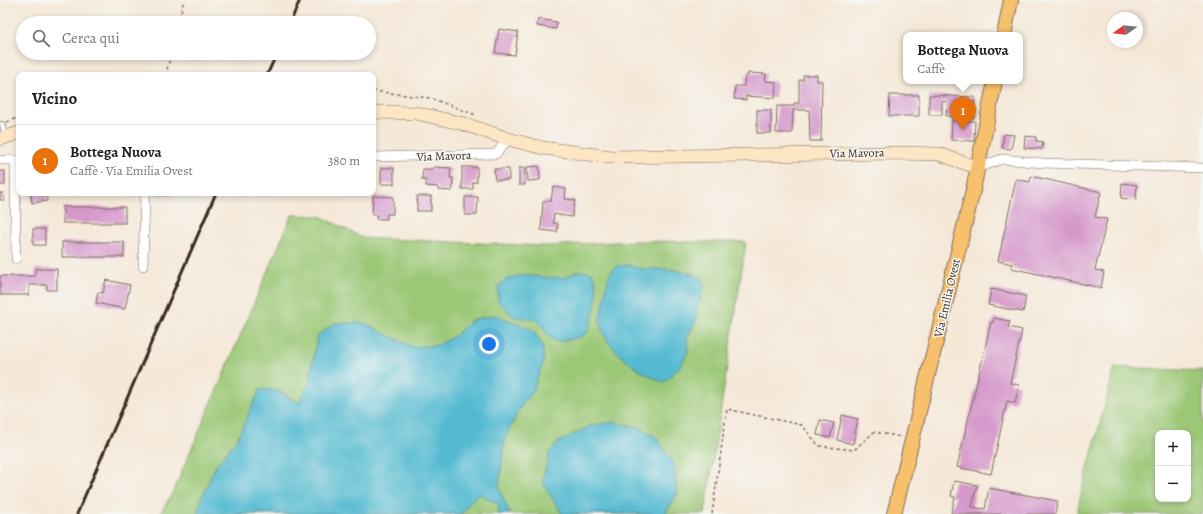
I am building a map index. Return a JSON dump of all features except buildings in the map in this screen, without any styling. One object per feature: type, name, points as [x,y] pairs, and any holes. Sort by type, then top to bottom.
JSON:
[{"type":"main road","points":[[1005,32],[1011,0]]},
{"type":"main road","name":"Via Emilia Ovest","points":[[894,514],[978,168],[994,84]]},
{"type":"street","name":"Via Mavora","points":[[376,112],[416,113],[464,124],[508,139],[557,151],[611,157],[774,150],[894,150],[939,154],[978,168]]},
{"type":"street","points":[[3,138],[16,134]]},
{"type":"street","name":"Via Mavora","points":[[376,157],[496,154],[508,139]]},
{"type":"street","points":[[978,168],[1002,159],[1043,163],[1203,168]]},
{"type":"street","points":[[0,160],[16,160]]},
{"type":"street","points":[[16,259],[17,196]]},
{"type":"street","points":[[143,266],[145,196]]},
{"type":"lane","points":[[2,124],[3,138]]},
{"type":"path","points":[[180,16],[184,0]]},
{"type":"path","points":[[168,72],[169,60]]},
{"type":"path","points":[[376,91],[430,98],[481,118]]},
{"type":"path","points":[[2,124],[16,118]]},
{"type":"path","points":[[712,514],[727,409],[802,425],[819,446],[854,450],[874,432],[913,439]]},
{"type":"green space","points":[[292,215],[320,216],[363,238],[546,246],[634,241],[746,242],[705,514],[160,514],[173,492]]},
{"type":"green space","points":[[1115,367],[1203,371],[1203,514],[1077,514]]},
{"type":"water","points":[[629,265],[642,269],[681,271],[701,277],[705,287],[697,306],[697,318],[687,339],[688,351],[681,366],[664,382],[644,373],[624,359],[607,341],[602,331],[600,318],[610,273],[616,266]]},
{"type":"water","points":[[577,271],[592,272],[595,279],[597,294],[587,333],[580,337],[558,342],[550,338],[538,320],[514,317],[498,301],[498,286],[505,280],[522,276],[566,277]]},
{"type":"water","points":[[496,315],[533,330],[542,345],[544,361],[532,392],[521,406],[505,438],[499,486],[503,499],[511,514],[498,514],[499,504],[479,494],[472,499],[461,514],[197,514],[201,499],[216,465],[237,439],[260,389],[279,391],[299,403],[309,384],[317,336],[335,323],[364,323],[412,347],[438,345],[456,335],[471,320]]},
{"type":"water","points":[[612,422],[638,427],[657,438],[674,465],[677,494],[665,514],[562,514],[544,485],[543,479],[549,453],[559,442],[590,426]]},
{"type":"railway","points":[[293,16],[300,0]]},
{"type":"railway","points":[[268,72],[274,60]]},
{"type":"railway","points":[[77,514],[215,196]]},
{"type":"place","name":"Bottega Nuova","points":[[963,130]]}]
